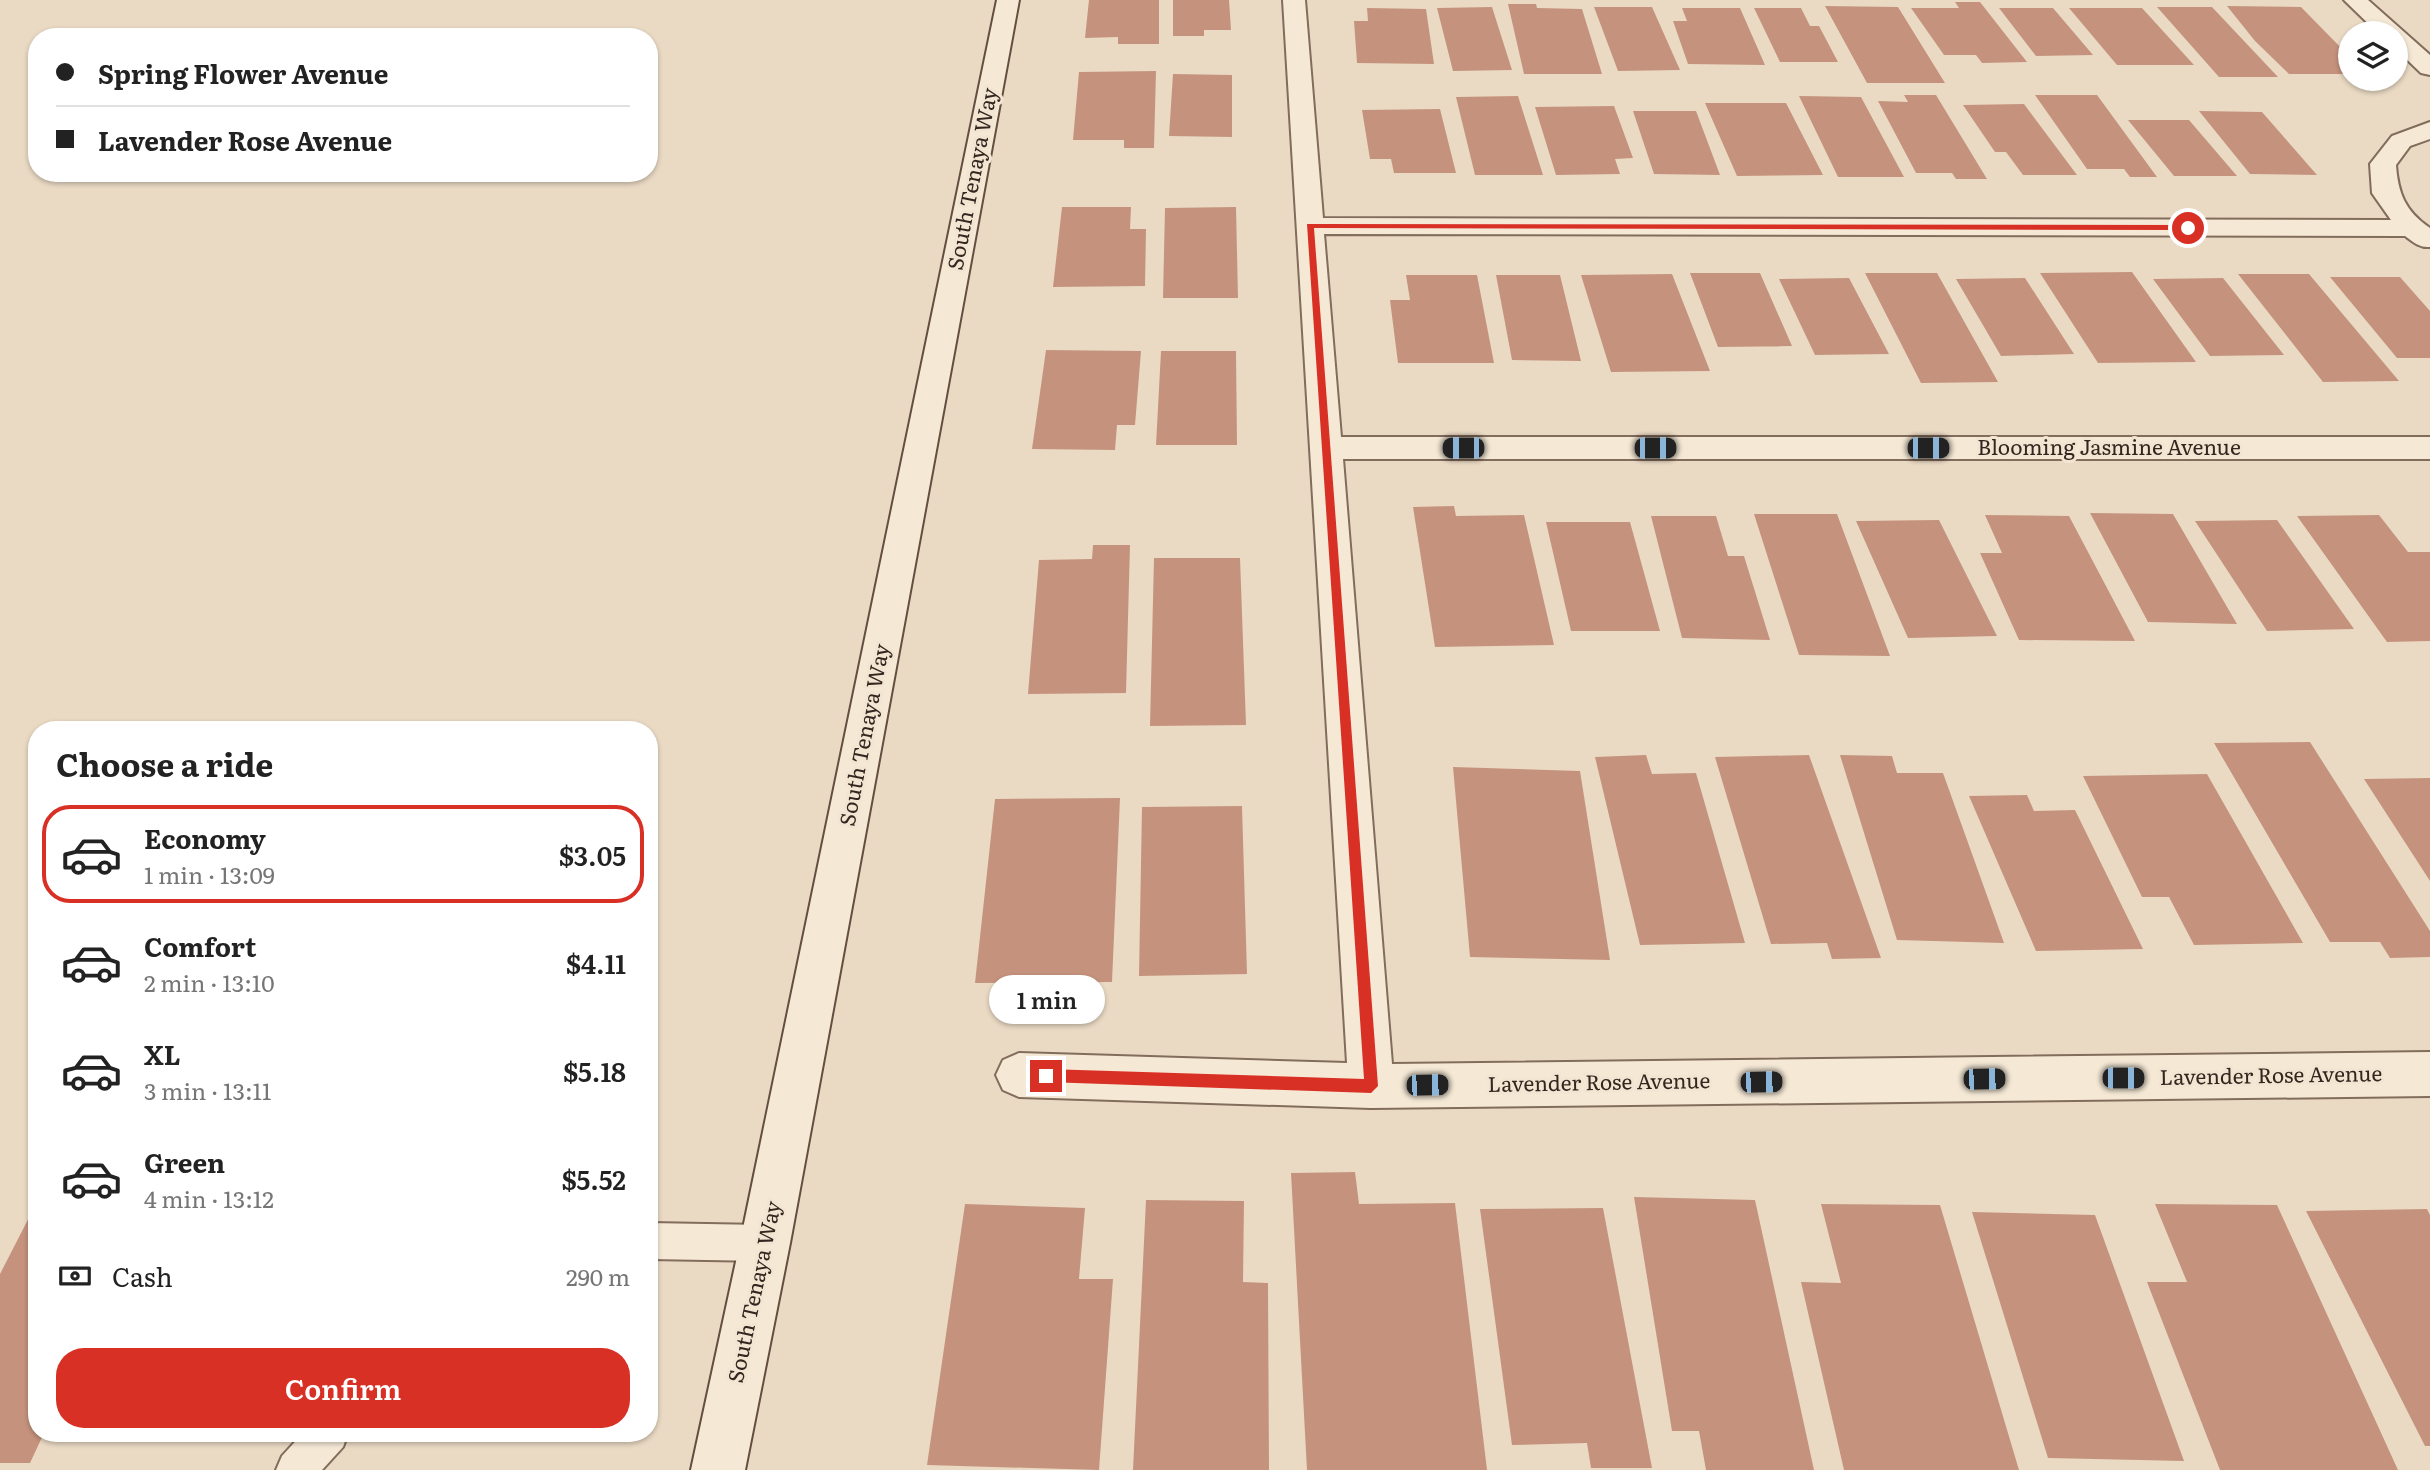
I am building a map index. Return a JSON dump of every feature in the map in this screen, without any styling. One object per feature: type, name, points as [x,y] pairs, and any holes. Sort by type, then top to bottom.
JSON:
[{"type":"street","name":"South Tenaya Way","points":[[718,1470],[765,1243],[1008,0]]},
{"type":"street","points":[[1294,0],[1371,1086]]},
{"type":"street","points":[[2355,0],[2378,21]]},
{"type":"street","points":[[2408,48],[2430,68]]},
{"type":"street","points":[[2421,235],[2385,193],[2383,164],[2401,141],[2430,130]]},
{"type":"street","points":[[1310,226],[2421,235]]},
{"type":"street","name":"Blooming Jasmine Avenue","points":[[1326,448],[2427,452]]},
{"type":"street","name":"Lavender Rose Avenue","points":[[1019,1075],[1371,1086],[2430,1074]]},
{"type":"lane","points":[[658,1241],[765,1243]]},
{"type":"lane","points":[[296,1470],[321,1442]]},
{"type":"building","points":[[1089,0],[1159,0],[1159,44],[1118,44],[1118,37],[1085,38]]},
{"type":"building","points":[[1173,0],[1229,0],[1231,30],[1204,30],[1204,36],[1173,36]]},
{"type":"building","points":[[1955,2],[1980,2],[2027,62],[1982,63],[1976,55],[1944,55],[1911,8],[1959,8]]},
{"type":"building","points":[[1508,4],[1582,9],[1602,74],[1524,74]]},
{"type":"building","points":[[1825,6],[1898,7],[1945,83],[1867,83]]},
{"type":"building","points":[[2227,6],[2301,7],[2338,45],[2338,74],[2289,74],[2255,41]]},
{"type":"building","points":[[1492,7],[1512,70],[1453,71],[1437,8]]},
{"type":"building","points":[[1594,7],[1652,7],[1680,70],[1618,71]]},
{"type":"building","points":[[2157,7],[2212,7],[2278,77],[2219,77]]},
{"type":"building","points":[[1367,8],[1426,9],[1434,64],[1357,63],[1354,21],[1368,21]]},
{"type":"building","points":[[1682,8],[1740,8],[1765,65],[1688,64],[1673,21],[1687,21]]},
{"type":"building","points":[[1754,8],[1801,8],[1810,26],[1819,26],[1838,62],[1780,62]]},
{"type":"building","points":[[1999,8],[2053,8],[2093,55],[2036,56]]},
{"type":"building","points":[[2069,8],[2142,8],[2194,65],[2117,65]]},
{"type":"building","points":[[1156,71],[1154,148],[1124,148],[1124,140],[1073,140],[1079,72]]},
{"type":"building","points":[[1173,74],[1232,75],[1232,137],[1169,136]]},
{"type":"building","points":[[1904,95],[1936,95],[1987,179],[1956,179],[1952,173],[1916,173],[1878,101],[1908,102]]},
{"type":"building","points":[[2035,95],[2097,95],[2157,177],[2130,177],[2124,169],[2087,169]]},
{"type":"building","points":[[1518,96],[1543,175],[1475,175],[1456,97]]},
{"type":"building","points":[[1799,96],[1861,97],[1904,177],[1838,177]]},
{"type":"building","points":[[1705,103],[1786,103],[1823,175],[1737,176]]},
{"type":"building","points":[[2024,104],[2077,175],[2023,175],[2006,152],[1995,152],[1963,105]]},
{"type":"building","points":[[1614,106],[1633,158],[1615,159],[1620,174],[1556,175],[1535,107]]},
{"type":"building","points":[[1440,109],[1456,173],[1394,173],[1391,159],[1370,159],[1362,110]]},
{"type":"building","points":[[1633,111],[1696,111],[1720,175],[1654,174]]},
{"type":"building","points":[[2199,111],[2262,112],[2317,175],[2250,174]]},
{"type":"building","points":[[2128,120],[2189,120],[2237,176],[2174,176]]},
{"type":"building","points":[[1062,207],[1131,207],[1130,229],[1146,229],[1145,286],[1053,287]]},
{"type":"building","points":[[1236,207],[1238,298],[1163,298],[1165,208]]},
{"type":"building","points":[[2132,272],[2196,362],[2098,363],[2040,273]]},
{"type":"building","points":[[1690,273],[1760,273],[1792,346],[1718,347]]},
{"type":"building","points":[[1865,273],[1937,273],[1998,382],[1921,383]]},
{"type":"building","points":[[1672,274],[1710,371],[1611,372],[1581,275]]},
{"type":"building","points":[[2238,274],[2309,274],[2399,381],[2323,382]]},
{"type":"building","points":[[1406,275],[1477,275],[1494,363],[1398,363],[1390,300],[1410,300]]},
{"type":"building","points":[[1496,275],[1560,275],[1581,361],[1512,360]]},
{"type":"building","points":[[2330,277],[2400,277],[2430,311],[2430,358],[2397,358]]},
{"type":"building","points":[[1849,278],[1889,354],[1815,355],[1779,279]]},
{"type":"building","points":[[2025,278],[2074,354],[2001,356],[1956,279]]},
{"type":"building","points":[[2223,278],[2284,355],[2210,356],[2153,279]]},
{"type":"building","points":[[1046,350],[1141,351],[1135,425],[1117,425],[1115,450],[1032,449]]},
{"type":"building","points":[[1161,351],[1236,351],[1237,445],[1156,445]]},
{"type":"building","points":[[1454,506],[1456,516],[1524,515],[1554,645],[1435,647],[1413,507]]},
{"type":"building","points":[[2090,513],[2173,514],[2237,624],[2148,622]]},
{"type":"building","points":[[1754,514],[1837,514],[1890,656],[1799,655]]},
{"type":"building","points":[[1985,515],[2069,516],[2135,641],[2019,640],[1980,553],[2002,553]]},
{"type":"building","points":[[2379,515],[2408,552],[2430,552],[2430,641],[2387,642],[2297,516]]},
{"type":"building","points":[[1651,516],[1716,516],[1728,556],[1744,556],[1770,640],[1682,638]]},
{"type":"building","points":[[1939,520],[1997,636],[1908,638],[1856,521]]},
{"type":"building","points":[[2277,520],[2354,629],[2267,631],[2195,521]]},
{"type":"building","points":[[1546,522],[1630,522],[1660,631],[1571,631]]},
{"type":"building","points":[[1093,545],[1130,545],[1126,693],[1028,694],[1039,560],[1092,559]]},
{"type":"building","points":[[1154,558],[1240,558],[1246,725],[1150,726]]},
{"type":"building","points":[[2310,742],[2430,931],[2430,957],[2390,958],[2380,942],[2330,942],[2214,743]]},
{"type":"building","points":[[1646,755],[1652,774],[1696,773],[1745,943],[1640,945],[1595,757]]},
{"type":"building","points":[[1809,755],[1881,958],[1832,959],[1827,943],[1771,944],[1715,757]]},
{"type":"building","points":[[1840,755],[1892,756],[1897,773],[1943,773],[2004,943],[1897,940]]},
{"type":"building","points":[[1453,767],[1580,771],[1610,960],[1470,957]]},
{"type":"building","points":[[2207,774],[2303,943],[2194,945],[2169,897],[2142,897],[2083,776]]},
{"type":"building","points":[[2430,778],[2430,881],[2364,779]]},
{"type":"building","points":[[2027,795],[2034,811],[2075,810],[2143,949],[2036,951],[1969,796]]},
{"type":"building","points":[[1120,798],[1112,982],[975,983],[995,799]]},
{"type":"building","points":[[1242,806],[1247,974],[1139,976],[1142,807]]},
{"type":"building","points":[[1355,1172],[1359,1204],[1455,1203],[1487,1470],[1307,1470],[1291,1173]]},
{"type":"building","points":[[1634,1197],[1755,1200],[1814,1470],[1706,1470],[1699,1431],[1672,1431]]},
{"type":"building","points":[[1146,1200],[1244,1201],[1243,1282],[1268,1283],[1269,1470],[1133,1470]]},
{"type":"building","points":[[965,1204],[1085,1208],[1079,1279],[1113,1279],[1099,1470],[927,1465]]},
{"type":"building","points":[[1821,1204],[1940,1205],[2019,1470],[1844,1470],[1801,1282],[1841,1283]]},
{"type":"building","points":[[2155,1204],[2277,1205],[2398,1470],[2220,1470],[2147,1282],[2187,1282]]},
{"type":"building","points":[[1603,1208],[1652,1468],[1591,1468],[1587,1443],[1512,1445],[1480,1209]]},
{"type":"building","points":[[2427,1209],[2430,1215],[2430,1446],[2425,1446],[2306,1211]]},
{"type":"building","points":[[1972,1212],[2095,1215],[2184,1461],[2048,1458]]},
{"type":"building","points":[[28,1220],[28,1442],[40,1442],[30,1463],[0,1463],[0,1274]]},
{"type":"route","points":[[1046,1076],[1371,1086],[1310,226],[2188,228]]}]
